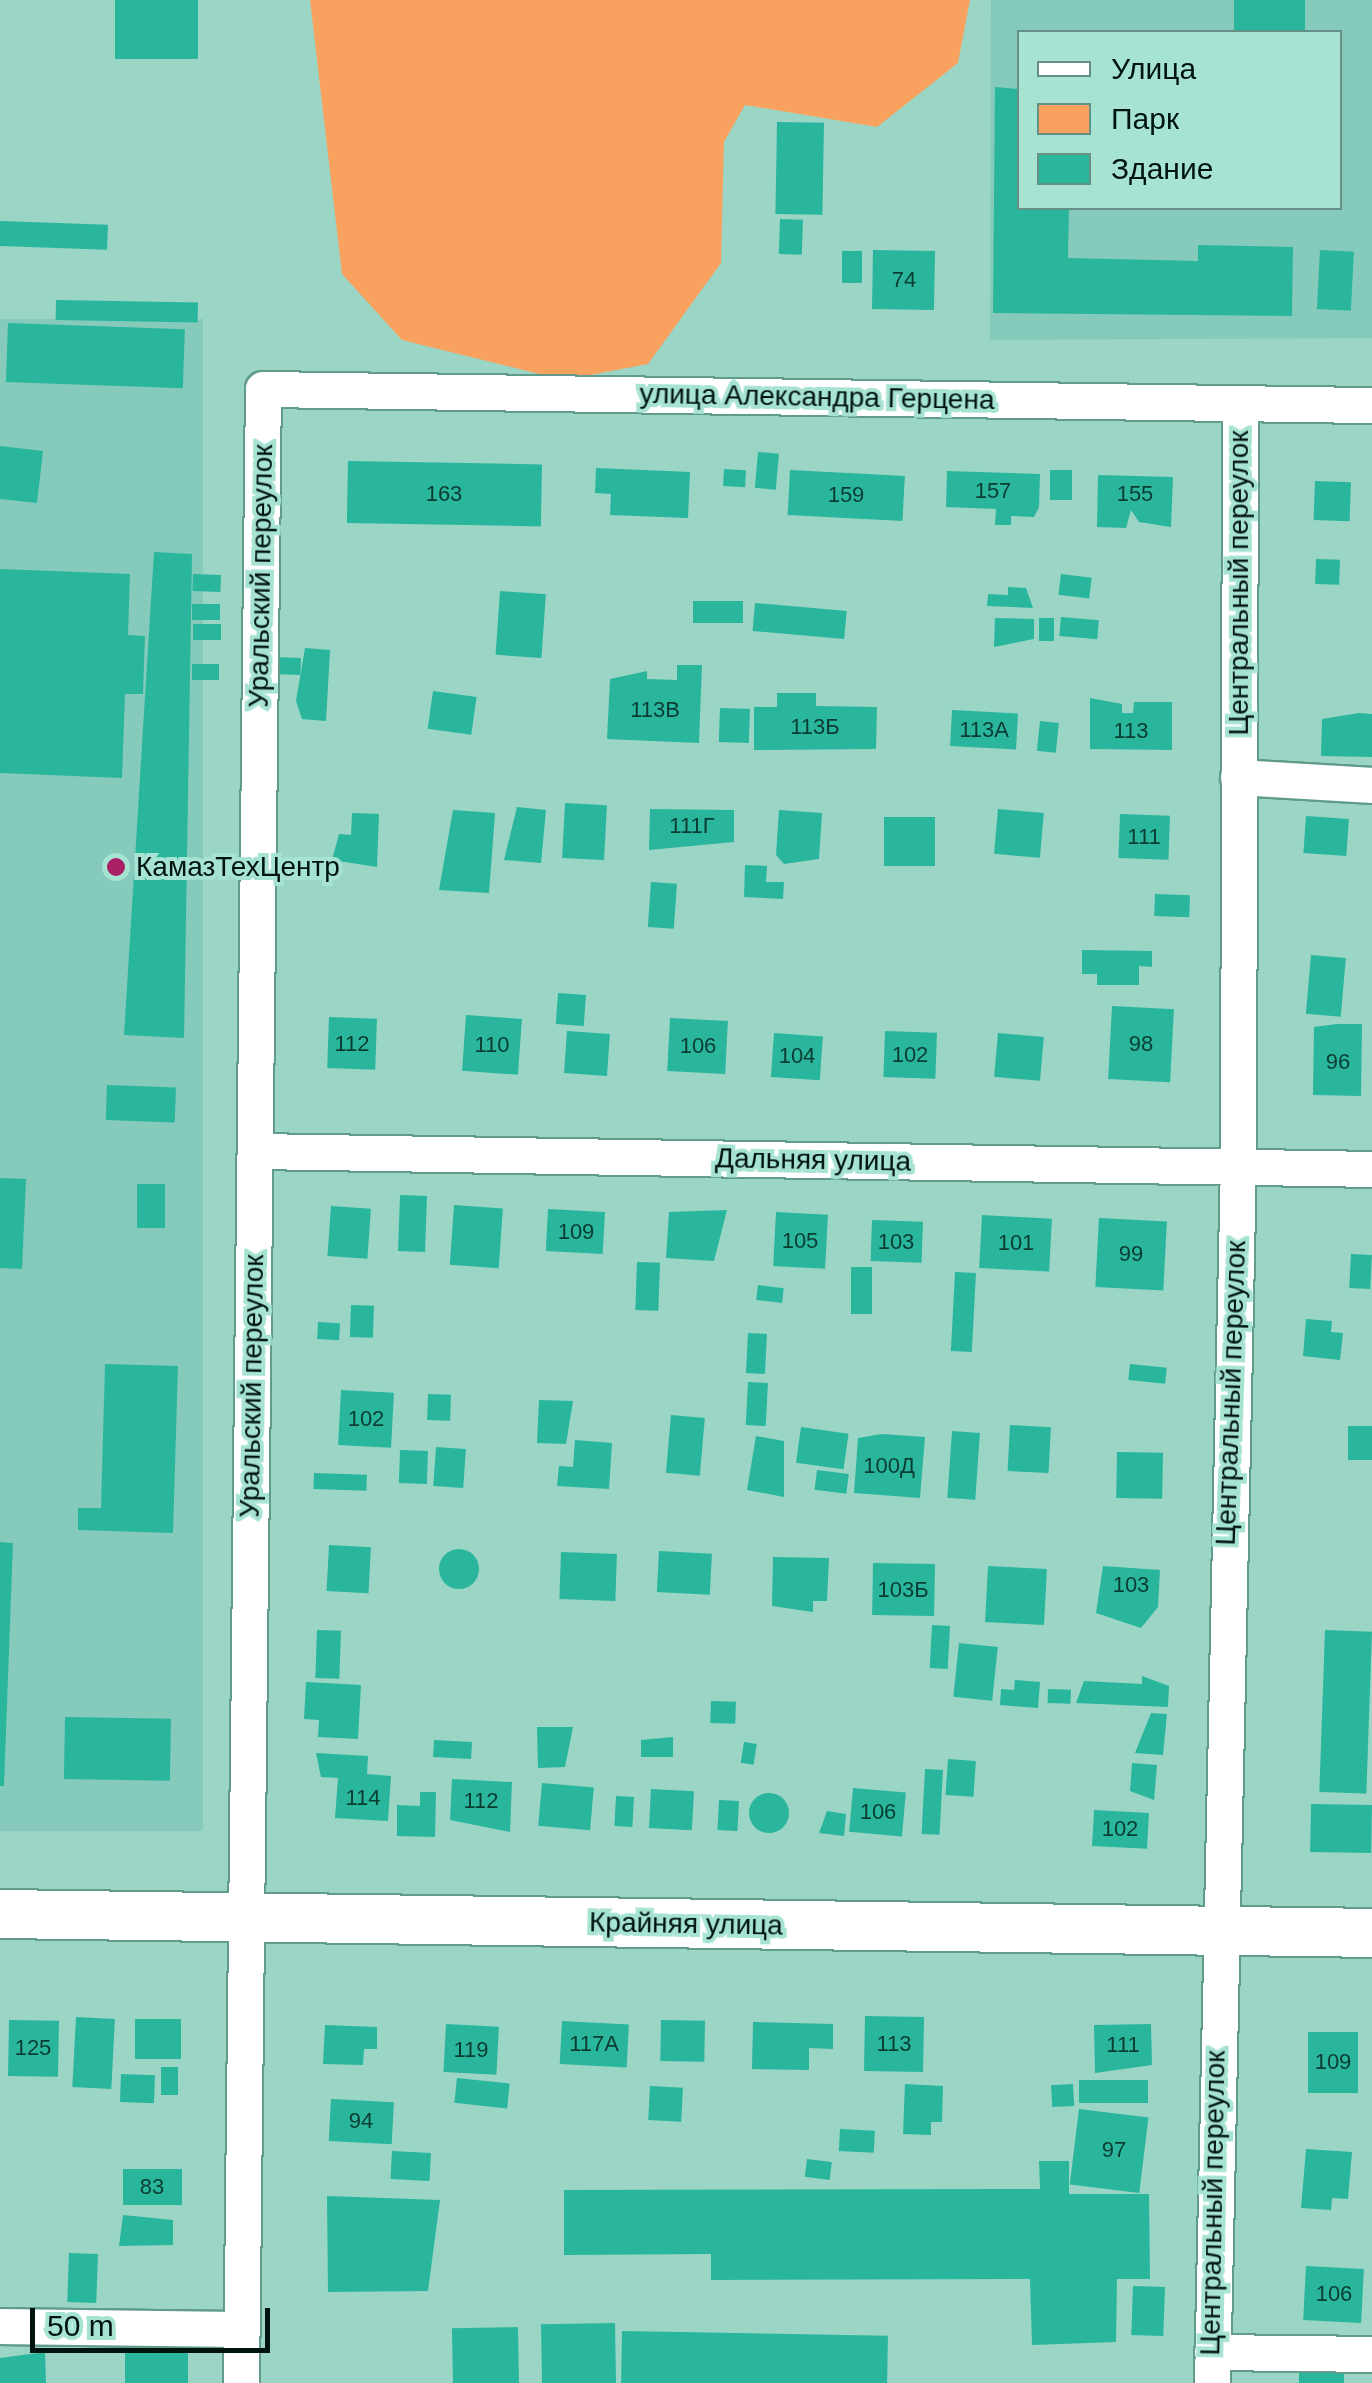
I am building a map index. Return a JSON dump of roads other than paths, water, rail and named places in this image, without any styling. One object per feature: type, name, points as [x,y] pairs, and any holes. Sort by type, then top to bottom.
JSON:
[{"type":"main road","name":"Крайняя улица","points":[[0,1914],[1372,1933]]},
{"type":"street","name":"улица Александра Герцена","points":[[263,389],[1372,405]]},
{"type":"street","name":"Уральский переулок","points":[[241,2383],[263,389]]},
{"type":"street","name":"Центральный переулок","points":[[1212,2367],[1216,1931],[1238,1166],[1240,404]]},
{"type":"street","points":[[1238,777],[1372,786]]},
{"type":"street","name":"Дальняя улица","points":[[255,1151],[1372,1169]]},
{"type":"street","points":[[0,2326],[242,2329]]},
{"type":"street","points":[[1212,2367],[1372,2354]]},
{"type":"place","name":"КамазТехЦентр","points":[[116,867]]}]
